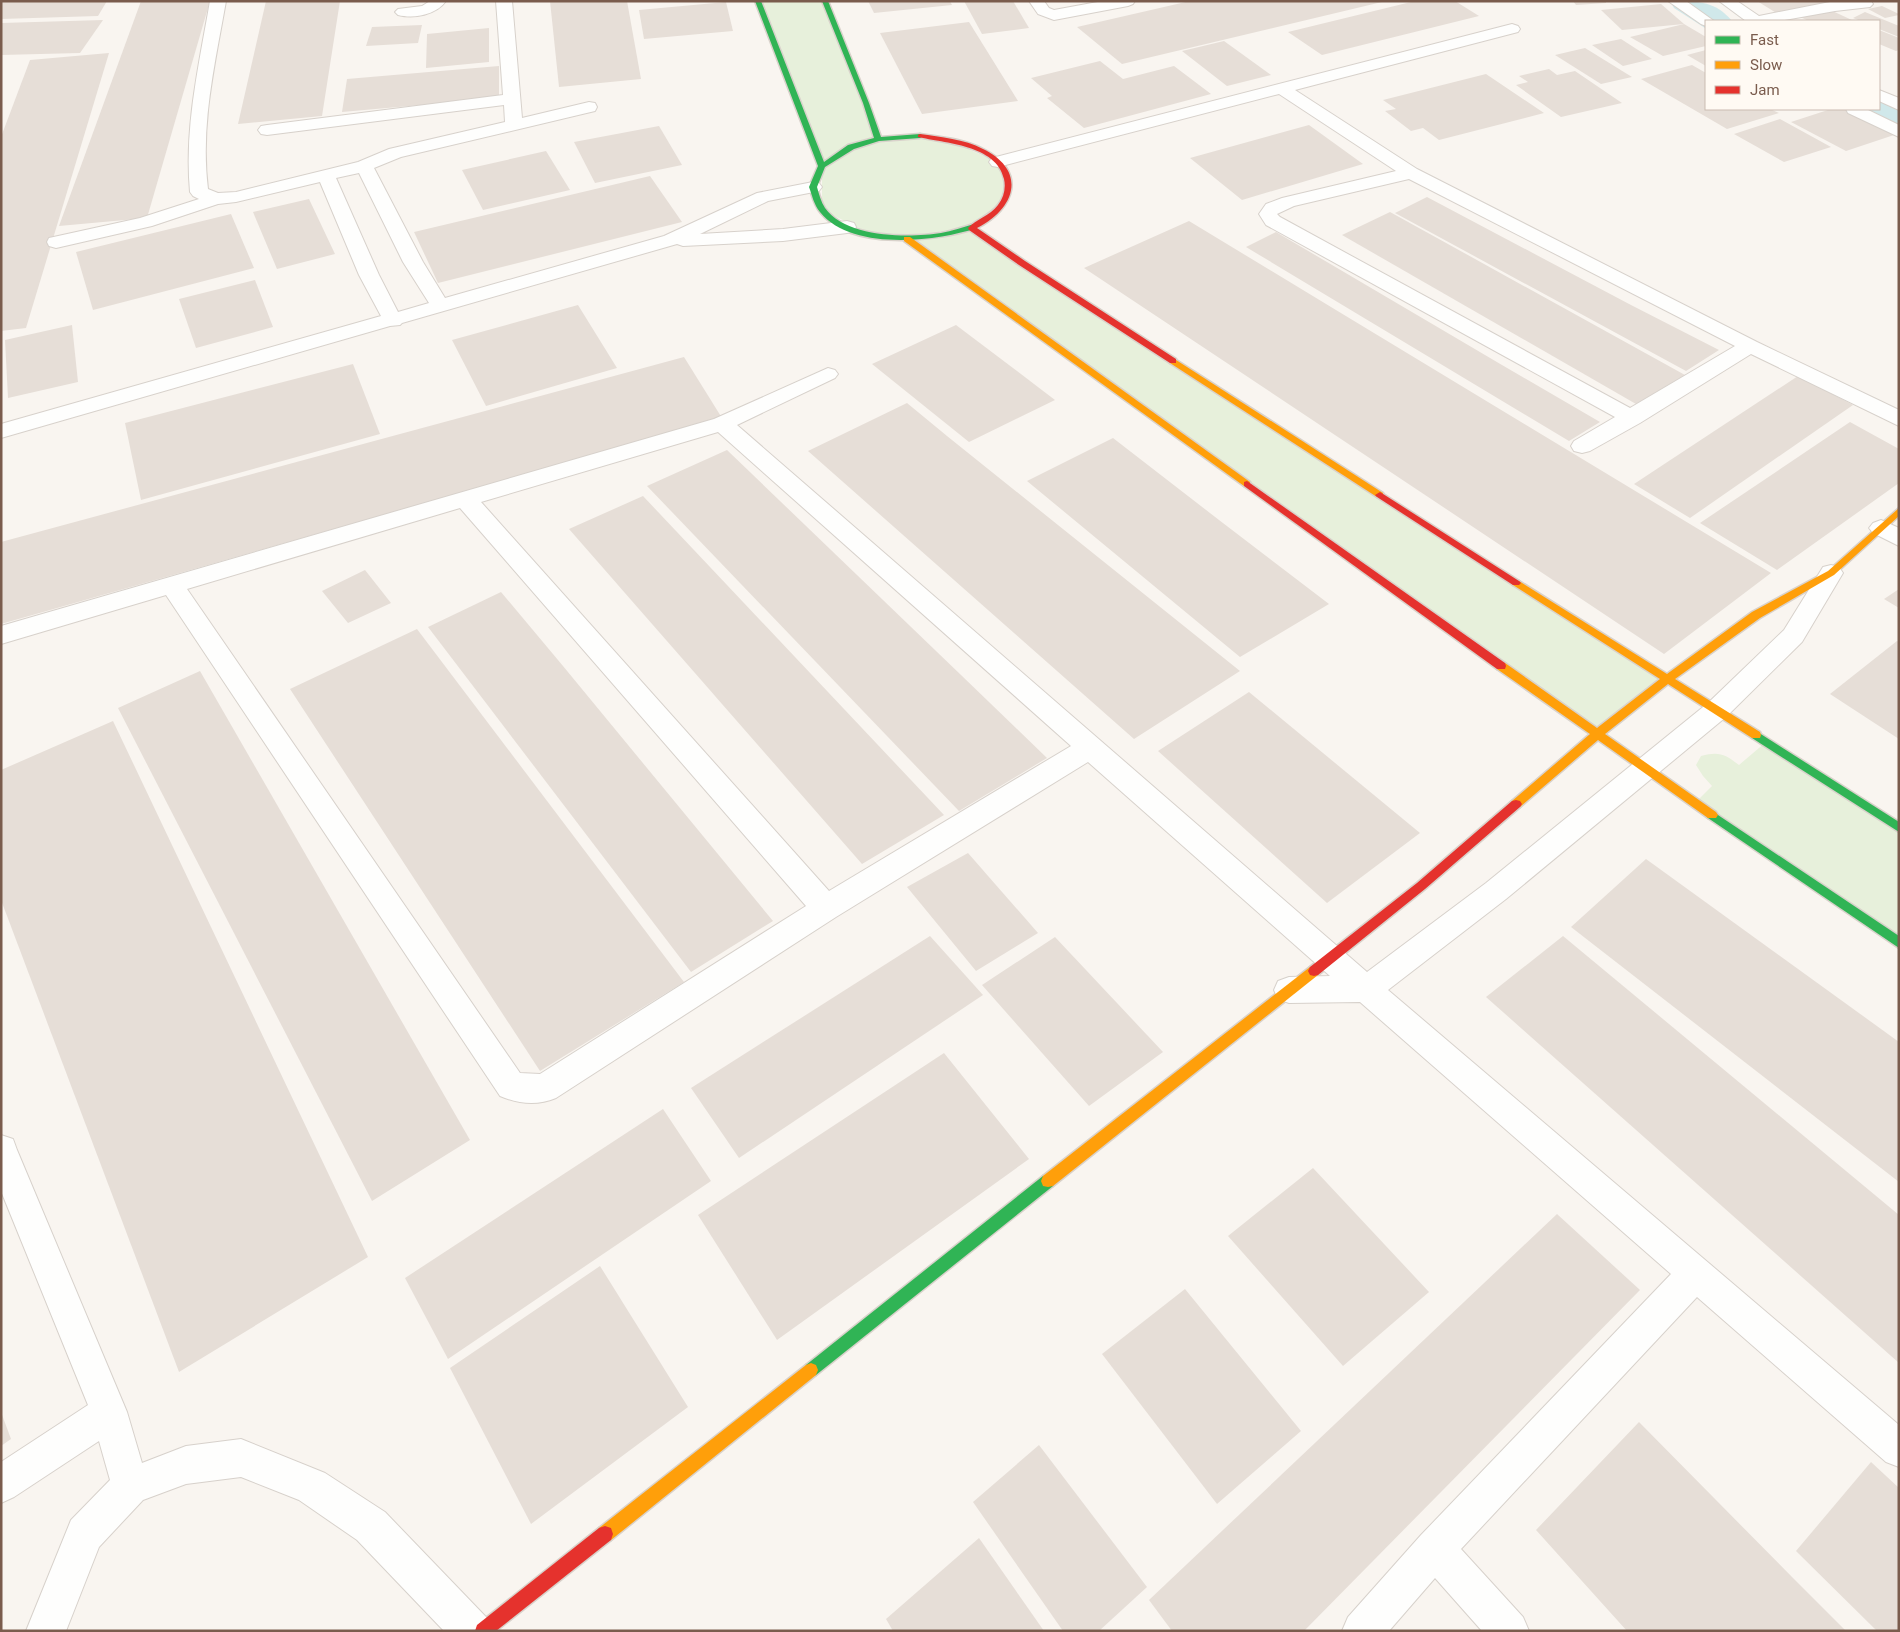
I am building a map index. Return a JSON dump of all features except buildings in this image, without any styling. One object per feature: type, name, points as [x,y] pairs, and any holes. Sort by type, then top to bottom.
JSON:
[{"type":"street","points":[[216,199],[199,192],[196,136],[218,1]]},
{"type":"street","points":[[403,12],[429,8],[435,6],[439,1]]},
{"type":"street","points":[[504,1],[514,125]]},
{"type":"street","points":[[758,1],[822,166]]},
{"type":"street","points":[[825,1],[866,103],[878,139]]},
{"type":"street","points":[[1036,1],[1041,10],[1054,16],[1128,1]]},
{"type":"street","points":[[1675,1],[1705,20]]},
{"type":"street","points":[[1726,1],[1754,20]]},
{"type":"street","points":[[1761,20],[1835,6],[1862,8]]},
{"type":"street","points":[[998,162],[1512,29]]},
{"type":"street","points":[[1282,89],[1411,173],[1750,346],[1899,419]]},
{"type":"street","points":[[1880,96],[1899,105]]},
{"type":"street","points":[[268,130],[512,99]]},
{"type":"street","points":[[56,242],[145,222],[216,199],[236,197],[326,176],[364,166],[395,153],[589,107]]},
{"type":"street","points":[[1857,110],[1892,123]]},
{"type":"street","points":[[920,136],[945,139],[977,148],[998,162],[1010,182],[1009,197],[996,214],[972,228],[934,238],[907,239],[876,236],[847,227],[830,218],[822,210],[813,187],[822,166],[851,147],[878,139],[920,136]]},
{"type":"street","points":[[364,166],[413,262],[441,306]]},
{"type":"street","points":[[1411,173],[1288,202],[1272,208],[1268,214],[1273,220],[1632,418]]},
{"type":"street","points":[[326,176],[369,275],[393,320]]},
{"type":"street","points":[[1,431],[671,240],[763,197],[813,187]]},
{"type":"street","points":[[671,240],[783,235],[847,227]]},
{"type":"street","points":[[972,228],[1022,263],[1381,496],[1899,828]]},
{"type":"street","points":[[907,239],[1596,735],[1899,944]]},
{"type":"street","points":[[1582,446],[1632,418],[1750,346]]},
{"type":"street","points":[[1,636],[722,424],[828,374]]},
{"type":"street","points":[[722,424],[1331,959],[1899,1449]]},
{"type":"street","points":[[465,499],[826,908]]},
{"type":"street","points":[[483,1631],[1289,990],[1331,959],[1454,858],[1596,735],[1667,679],[1756,615],[1831,573],[1890,533],[1899,511]]},
{"type":"street","points":[[1289,990],[1367,989],[1496,891],[1717,710],[1793,636],[1831,573]]},
{"type":"street","points":[[172,585],[511,1086],[528,1090],[545,1088],[826,908],[1091,747]]},
{"type":"street","points":[[1,1150],[109,1412],[130,1486]]},
{"type":"street","points":[[1362,1631],[1435,1549],[1695,1274]]},
{"type":"street","points":[[1,1484],[109,1412]]},
{"type":"street","points":[[46,1631],[85,1534],[130,1486],[186,1465],[241,1458],[312,1486],[371,1526],[472,1631]]},
{"type":"street","points":[[1435,1549],[1509,1631]]},
{"type":"green space","points":[[759,1],[825,1],[878,139],[945,139],[998,162],[1009,197],[973,228],[1667,679],[1596,735],[907,239],[876,236],[822,210],[822,166]]},
{"type":"green space","points":[[1766,742],[1899,828],[1899,943],[1694,804],[1712,786],[1696,765],[1701,756],[1722,754],[1739,765]]},
{"type":"waterway","points":[[1685,1],[1714,20]]},
{"type":"waterway","points":[[1880,108],[1899,118]]},
{"type":"traffic: fast","points":[[758,1],[822,166]]},
{"type":"traffic: fast","points":[[825,1],[866,103],[878,139]]},
{"type":"traffic: fast","points":[[920,136],[878,139],[851,147],[822,166],[813,187],[822,209],[838,223],[855,231],[875,236],[918,238],[958,231],[974,226]]},
{"type":"traffic: fast","points":[[1756,735],[1899,828]]},
{"type":"traffic: fast","points":[[1712,815],[1899,943]]},
{"type":"traffic: fast","points":[[811,1370],[1048,1181]]},
{"type":"traffic: slow","points":[[907,239],[1247,484]]},
{"type":"traffic: slow","points":[[1173,361],[1380,495]]},
{"type":"traffic: slow","points":[[1516,804],[1596,735],[1667,679],[1756,615],[1831,573],[1899,511]]},
{"type":"traffic: slow","points":[[1516,583],[1756,735]]},
{"type":"traffic: slow","points":[[1501,666],[1712,815]]},
{"type":"traffic: slow","points":[[1048,1181],[1314,971]]},
{"type":"traffic: slow","points":[[605,1534],[811,1370]]},
{"type":"traffic: jam","points":[[920,136],[974,147],[990,156],[1001,166],[1007,176],[1009,186],[1007,196],[995,213],[974,226]]},
{"type":"traffic: jam","points":[[972,228],[1022,263],[1173,361]]},
{"type":"traffic: jam","points":[[1247,484],[1501,666]]},
{"type":"traffic: jam","points":[[1380,495],[1516,583]]},
{"type":"traffic: jam","points":[[1314,971],[1421,886],[1516,804]]},
{"type":"traffic: jam","points":[[483,1631],[605,1534]]}]
